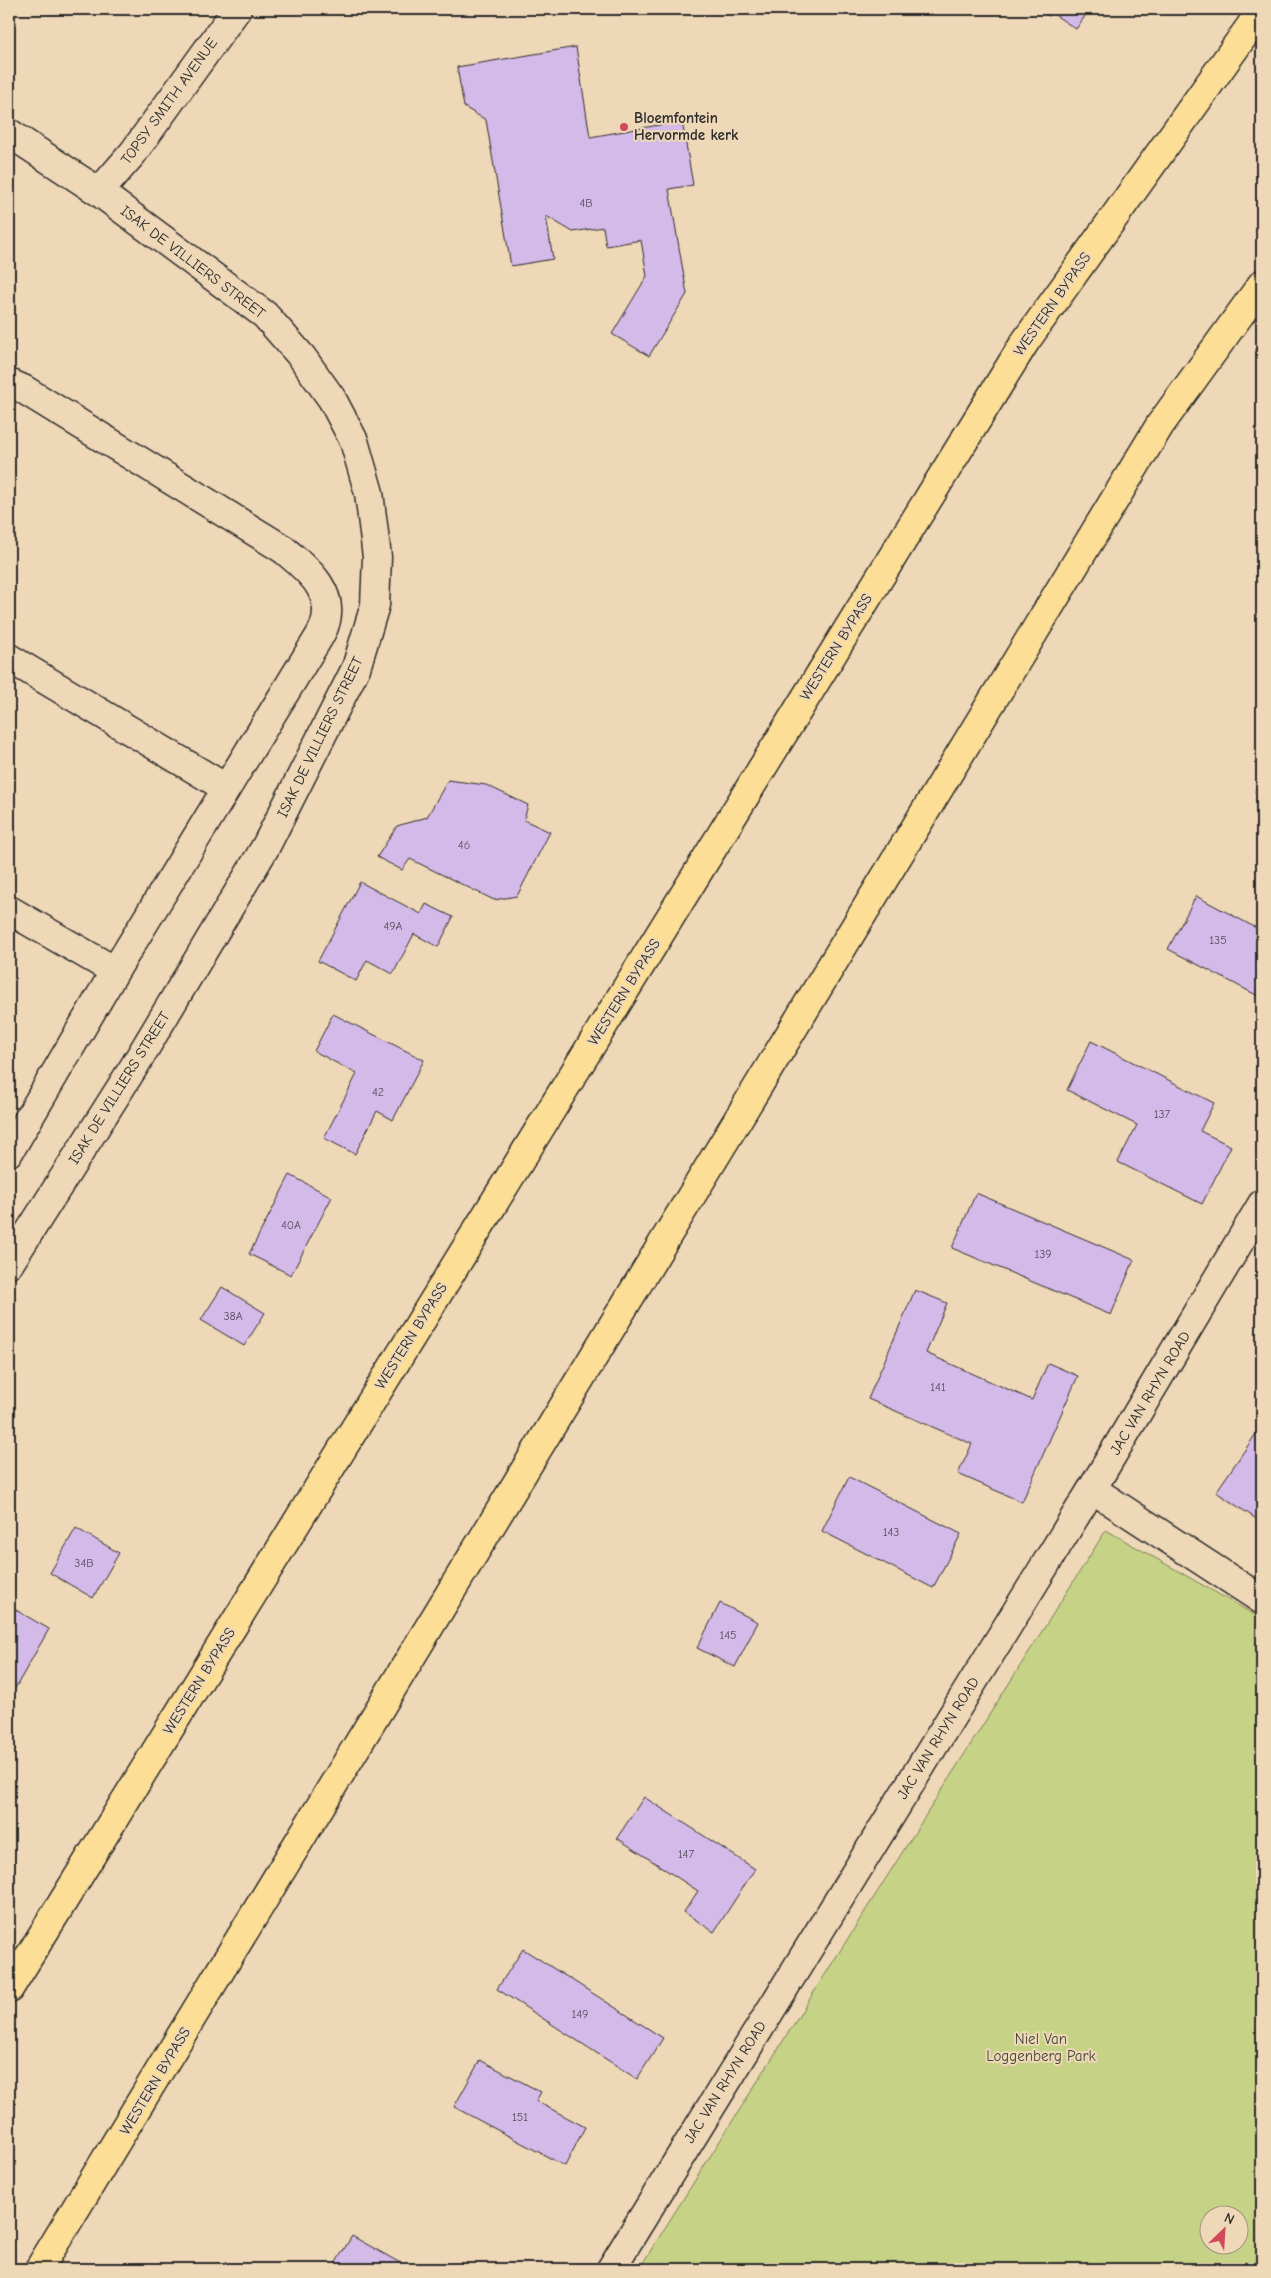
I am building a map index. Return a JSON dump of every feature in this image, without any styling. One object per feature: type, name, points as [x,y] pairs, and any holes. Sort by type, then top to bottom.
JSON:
[{"type":"highway","name":"WESTERN BYPASS","points":[[9,1988],[1024,342],[1262,10]]},
{"type":"highway","name":"WESTERN BYPASS","points":[[39,2269],[1160,425],[1262,284]]},
{"type":"street","name":"TOPSY SMITH AVENUE","points":[[98,192],[133,153],[236,9]]},
{"type":"street","name":"ISAK DE VILLIERS STREET","points":[[9,133],[98,192],[265,315],[302,357],[332,399],[354,441],[370,493],[377,557],[376,605],[356,668],[266,846],[135,1065],[9,1264]]},
{"type":"street","points":[[9,383],[23,389],[283,549],[314,577],[326,596],[327,609],[324,626],[115,970],[9,1152]]},
{"type":"street","points":[[9,658],[226,788]]},
{"type":"street","points":[[9,910],[115,970]]},
{"type":"street","name":"JAC VAN RHYN ROAD","points":[[611,2269],[1092,1489],[1262,1204]]},
{"type":"street","points":[[1092,1489],[1262,1600]]},
{"type":"path","points":[[9,15],[14,9]]},
{"type":"green space","name":"Niel Van Loggenberg Park","points":[[1106,1530],[1262,1619],[1262,2269],[639,2269]]},
{"type":"building","points":[[1037,9],[1090,9],[1076,29],[1052,13],[1049,16]]},
{"type":"building","points":[[576,47],[590,137],[682,121],[693,185],[669,189],[687,294],[649,356],[612,334],[647,276],[641,240],[606,246],[603,227],[573,232],[546,216],[553,259],[511,266],[486,120],[464,107],[457,67]]},
{"type":"building","points":[[1262,777],[1262,795],[1255,792]]},
{"type":"building","points":[[448,780],[486,785],[528,805],[524,820],[550,832],[517,896],[494,900],[410,859],[402,870],[377,857],[397,826],[427,817]]},
{"type":"building","points":[[360,882],[421,914],[426,904],[453,917],[438,947],[414,934],[393,974],[367,960],[356,981],[318,961]]},
{"type":"building","points":[[1196,896],[1262,931],[1262,998],[1168,949]]},
{"type":"building","points":[[333,1014],[424,1060],[393,1120],[377,1111],[355,1154],[324,1138],[357,1074],[314,1051]]},
{"type":"building","points":[[1091,1041],[1214,1103],[1200,1131],[1231,1146],[1202,1204],[1118,1162],[1137,1125],[1067,1090]]},
{"type":"building","points":[[290,1175],[332,1197],[291,1275],[249,1254]]},
{"type":"building","points":[[976,1193],[1134,1260],[1111,1315],[952,1248]]},
{"type":"building","points":[[222,1287],[265,1313],[244,1346],[201,1320]]},
{"type":"building","points":[[915,1290],[947,1303],[926,1353],[1032,1400],[1048,1363],[1078,1376],[1022,1502],[958,1474],[972,1444],[868,1399]]},
{"type":"building","points":[[1262,1425],[1262,1514],[1258,1520],[1216,1492]]},
{"type":"building","points":[[849,1477],[961,1534],[933,1588],[822,1531]]},
{"type":"building","points":[[76,1528],[119,1553],[93,1598],[50,1573]]},
{"type":"building","points":[[720,1603],[758,1622],[735,1667],[697,1648]]},
{"type":"building","points":[[9,1606],[49,1629],[9,1699]]},
{"type":"building","points":[[644,1797],[755,1869],[714,1932],[684,1912],[698,1891],[617,1838]]},
{"type":"building","points":[[523,1949],[663,2038],[637,2079],[497,1989]]},
{"type":"building","points":[[480,2060],[541,2092],[536,2101],[585,2127],[565,2166],[454,2107]]},
{"type":"building","points":[[352,2236],[411,2269],[332,2269]]},
{"type":"place","name":"Bloemfontein Hervormde kerk","points":[[624,127]]}]
